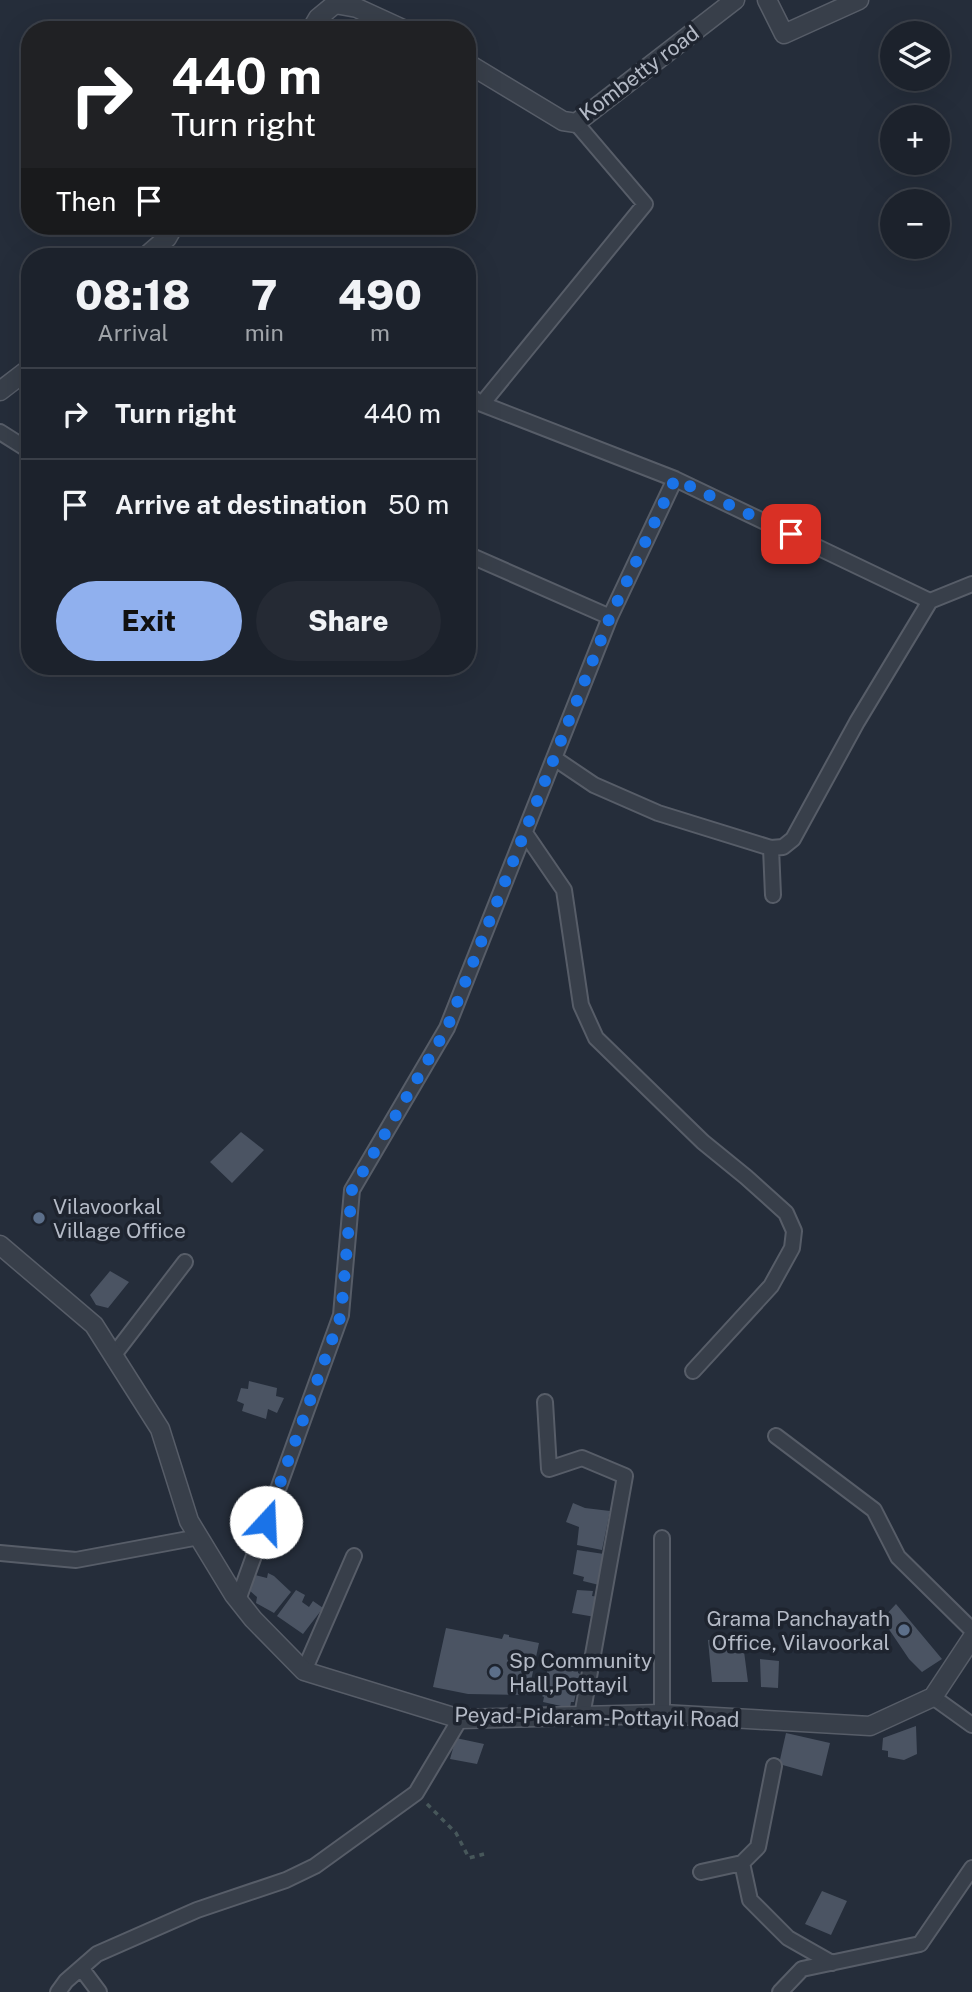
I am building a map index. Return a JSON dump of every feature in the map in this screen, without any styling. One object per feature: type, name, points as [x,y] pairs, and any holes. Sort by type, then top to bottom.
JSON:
[{"type":"street","name":"Kombetty road","points":[[476,68],[563,121],[576,123],[735,0]]},
{"type":"street","points":[[767,0],[784,34],[859,0]]},
{"type":"street","points":[[316,21],[335,4],[357,8],[385,21]]},
{"type":"street","points":[[482,404],[645,204],[576,123]]},
{"type":"street","points":[[155,248],[169,235]]},
{"type":"street","points":[[0,391],[21,375]]},
{"type":"street","points":[[476,400],[675,479],[930,601]]},
{"type":"street","points":[[0,432],[21,445]]},
{"type":"street","points":[[238,1600],[341,1315],[352,1190],[447,1028],[610,617],[675,479]]},
{"type":"street","points":[[476,558],[610,617]]},
{"type":"street","points":[[554,758],[594,785],[658,813],[771,848],[783,847],[793,839],[857,722],[930,601],[972,584]]},
{"type":"street","points":[[524,833],[564,890],[581,1005],[596,1038],[702,1142],[786,1213],[794,1231],[792,1248],[771,1286],[693,1371]]},
{"type":"street","points":[[771,848],[773,895]]},
{"type":"street","name":"Peyad-Pidaram-Pottayil Road","points":[[0,1245],[94,1325],[160,1429],[189,1521],[198,1537],[253,1619],[304,1671],[460,1719],[662,1714],[870,1726],[933,1697]]},
{"type":"street","points":[[113,1356],[185,1262]]},
{"type":"street","points":[[545,1402],[549,1469],[582,1458],[625,1476],[582,1716]]},
{"type":"street","points":[[776,1436],[874,1510],[898,1557],[972,1630]]},
{"type":"street","points":[[0,1553],[76,1560],[198,1537]]},
{"type":"street","points":[[662,1538],[662,1714]]},
{"type":"street","points":[[304,1671],[354,1556]]},
{"type":"street","points":[[972,1638],[933,1697],[972,1725]]},
{"type":"street","points":[[58,1992],[66,1981],[97,1954],[197,1910],[286,1880],[315,1866],[416,1793],[460,1719]]},
{"type":"street","points":[[701,1872],[742,1863],[758,1847],[774,1766]]},
{"type":"street","points":[[742,1863],[750,1900],[788,1938],[832,1963]]},
{"type":"street","points":[[780,1992],[802,1969],[920,1944],[972,1868]]},
{"type":"street","points":[[81,1968],[99,1992]]},
{"type":"path","points":[[416,1793],[456,1833],[469,1858],[484,1854]]},
{"type":"building","points":[[241,1132],[264,1150],[232,1183],[210,1162]]},
{"type":"building","points":[[110,1271],[129,1282],[108,1308],[96,1305],[90,1295]]},
{"type":"building","points":[[249,1381],[277,1388],[276,1396],[284,1398],[277,1413],[268,1409],[266,1419],[242,1411],[244,1404],[237,1401],[241,1388],[248,1389]]},
{"type":"building","points":[[573,1503],[585,1508],[610,1511],[602,1550],[577,1545],[579,1527],[566,1522]]},
{"type":"building","points":[[577,1550],[604,1554],[599,1585],[583,1581],[584,1577],[573,1574]]},
{"type":"building","points":[[268,1573],[291,1592],[274,1613],[256,1603],[257,1597],[249,1590],[255,1575],[267,1578]]},
{"type":"building","points":[[296,1590],[305,1595],[302,1602],[309,1607],[313,1601],[323,1608],[303,1634],[277,1616]]},
{"type":"building","points":[[577,1590],[593,1591],[592,1596],[599,1597],[595,1617],[572,1613]]},
{"type":"building","name":"Grama Panchayath Office, Vilavoorkal","points":[[896,1604],[942,1659],[922,1672],[909,1659],[882,1619]]},
{"type":"building","points":[[446,1628],[502,1639],[504,1634],[539,1643],[528,1695],[468,1694],[433,1687]]},
{"type":"building","points":[[742,1636],[748,1682],[712,1682],[708,1640]]},
{"type":"building","points":[[760,1659],[779,1661],[778,1688],[761,1687]]},
{"type":"building","points":[[549,1662],[578,1668],[580,1674],[574,1702],[571,1702],[570,1708],[543,1702]]},
{"type":"building","points":[[916,1726],[917,1754],[904,1760],[888,1757],[888,1751],[882,1750],[883,1738]]},
{"type":"building","points":[[786,1733],[830,1743],[822,1776],[779,1764]]},
{"type":"building","points":[[456,1738],[484,1744],[477,1764],[450,1759]]},
{"type":"building","points":[[822,1891],[847,1901],[831,1935],[805,1924]]},
{"type":"place","name":"Vilavoorkal Village Office","points":[[39,1218]]},
{"type":"place","name":"Grama Panchayath Office, Vilavoorkal","points":[[904,1630]]},
{"type":"place","name":"Sp Community Hall,Pottayil","points":[[495,1672]]},
{"type":"route","points":[[266,1522],[341,1315],[352,1190],[447,1028],[610,617],[675,479],[791,534]]}]
